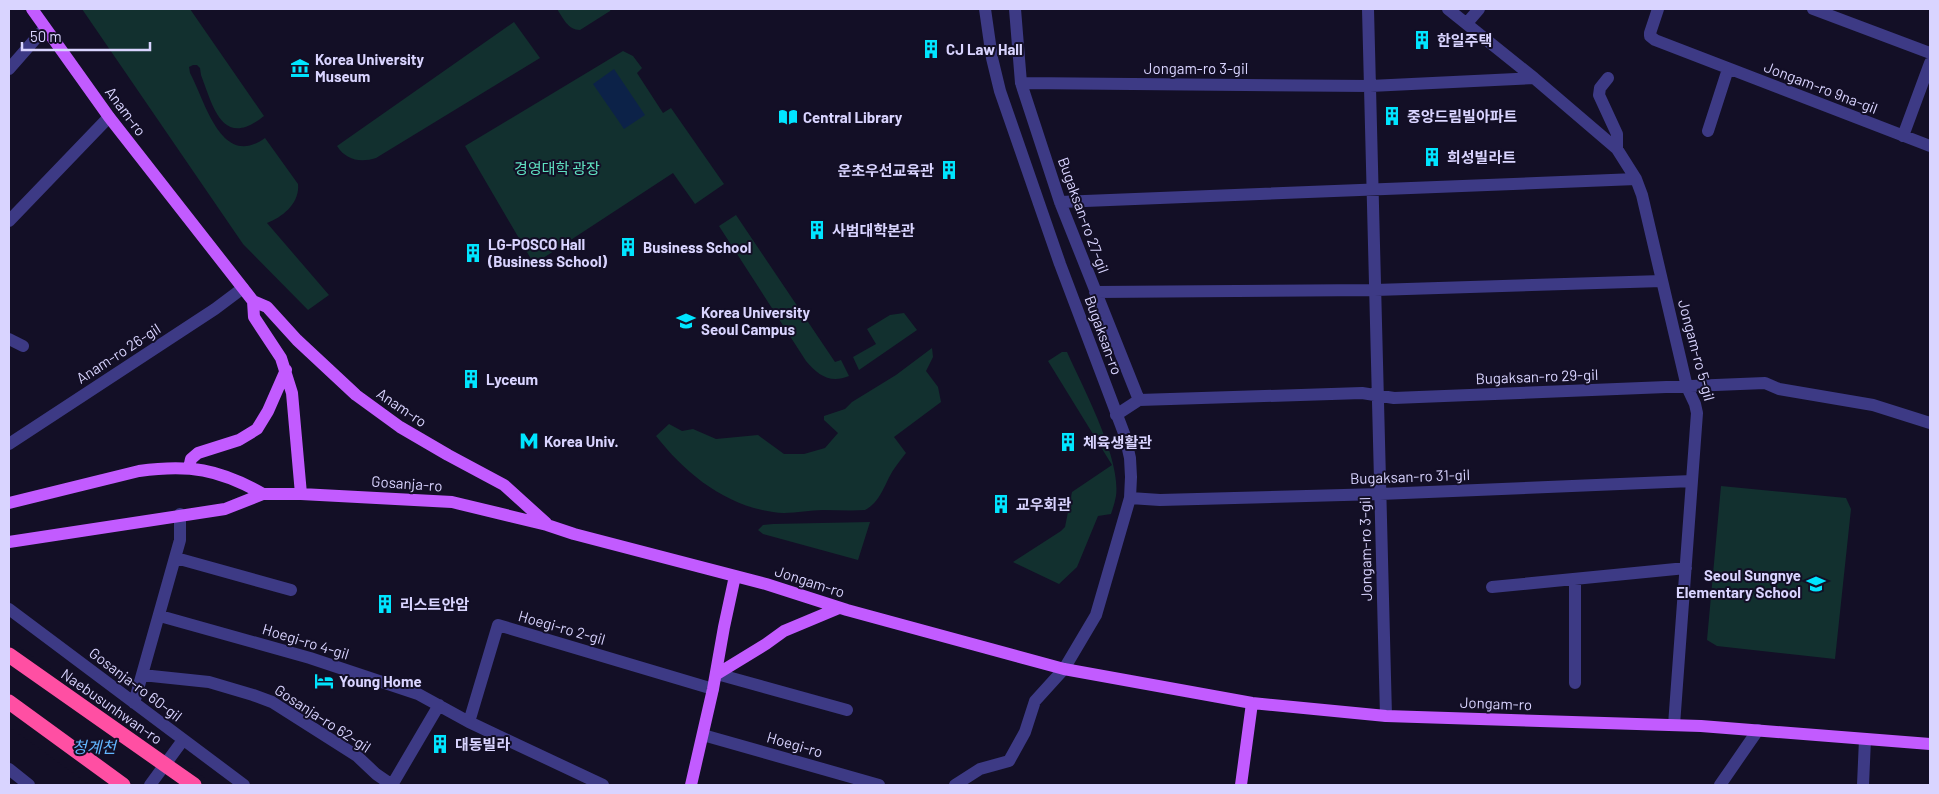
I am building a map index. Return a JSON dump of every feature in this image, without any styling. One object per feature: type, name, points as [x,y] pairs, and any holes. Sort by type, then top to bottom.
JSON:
[{"type":"highway","name":"Naebusunhwan-ro","points":[[9,655],[194,785]]},
{"type":"highway","points":[[9,702],[123,785]]},
{"type":"main road","name":"Anam-ro","points":[[32,9],[109,117],[252,301],[254,317],[275,347],[286,370],[294,410],[302,494]]},
{"type":"main road","name":"Anam-ro","points":[[252,301],[267,307],[297,340],[356,395],[400,427],[504,485],[547,525]]},
{"type":"main road","points":[[189,468],[191,460],[198,453],[239,440],[257,429],[268,411],[286,370]]},
{"type":"main road","name":"Gosanja-ro","points":[[9,503],[139,470],[160,468],[189,468],[226,475],[263,494]]},
{"type":"main road","name":"Gosanja-ro","points":[[9,542],[180,514],[225,509],[263,494],[302,494],[452,502],[547,525]]},
{"type":"main road","name":"Jongam-ro","points":[[547,525],[574,534],[766,584],[839,608],[1064,669],[1252,702],[1386,716],[1674,725],[1930,744]]},
{"type":"main road","points":[[690,785],[717,674],[724,627],[735,576]]},
{"type":"main road","points":[[717,674],[784,631],[839,608]]},
{"type":"main road","points":[[1241,785],[1252,702]]},
{"type":"street","name":"Bugaksan-ro","points":[[985,9],[992,58],[1000,91],[1025,168],[1125,436],[1130,458],[1130,498],[1096,615],[1064,669]]},
{"type":"street","name":"Bugaksan-ro 27-gil","points":[[1014,9],[1021,83],[1060,202],[1139,400]]},
{"type":"street","name":"Jongam-ro 3-gil","points":[[1368,9],[1386,716]]},
{"type":"street","name":"Jongam-ro 5-gil","points":[[1448,9],[1534,78],[1617,149],[1636,179],[1642,195],[1687,387],[1697,413],[1674,725]]},
{"type":"street","points":[[1467,23],[1480,9]]},
{"type":"street","name":"Jongam-ro 9na-gil","points":[[1658,9],[1650,33],[1652,38],[1930,146]]},
{"type":"street","points":[[1812,9],[1930,53]]},
{"type":"street","points":[[9,69],[45,28]]},
{"type":"street","points":[[1903,136],[1930,63]]},
{"type":"street","points":[[1708,131],[1728,69]]},
{"type":"street","name":"Jongam-ro 3-gil","points":[[1021,83],[1370,86],[1534,78]]},
{"type":"street","name":"Jongam-ro 5-gil","points":[[1608,78],[1600,88],[1600,95],[1617,134],[1617,149]]},
{"type":"street","points":[[10,217],[109,117]]},
{"type":"street","points":[[1060,202],[1636,179]]},
{"type":"street","points":[[1096,292],[1375,290],[1662,281]]},
{"type":"street","name":"Anam-ro 26-gil","points":[[9,444],[215,310],[243,288]]},
{"type":"street","points":[[9,339],[23,346]]},
{"type":"street","name":"Bugaksan-ro 29-gil","points":[[1139,400],[1362,393],[1394,398],[1765,383],[1779,389],[1873,405],[1930,423]]},
{"type":"street","points":[[1116,415],[1139,400]]},
{"type":"street","name":"Bugaksan-ro 31-gil","points":[[1130,498],[1160,500],[1380,494],[1692,481]]},
{"type":"street","points":[[134,703],[176,558],[180,540],[180,514]]},
{"type":"street","points":[[176,558],[291,590]]},
{"type":"street","points":[[1492,587],[1686,568]]},
{"type":"street","points":[[1575,579],[1575,683]]},
{"type":"street","name":"Gosanja-ro 60-gil","points":[[9,609],[134,703],[180,743],[244,785]]},
{"type":"street","name":"Hoegi-ro 4-gil","points":[[160,616],[310,658],[418,694],[469,722],[603,785]]},
{"type":"street","name":"Hoegi-ro 2-gil","points":[[469,722],[498,625],[713,689]]},
{"type":"street","points":[[954,785],[980,769],[1009,761],[1025,732],[1035,701],[1064,669]]},
{"type":"street","points":[[717,674],[846,710]]},
{"type":"street","name":"Gosanja-ro 62-gil","points":[[142,675],[209,682],[272,702],[358,756],[376,774],[392,785]]},
{"type":"street","points":[[392,785],[440,705]]},
{"type":"street","points":[[1720,785],[1758,730]]},
{"type":"street","name":"Hoegi-ro","points":[[703,735],[879,785]]},
{"type":"street","points":[[1863,785],[1865,739]]},
{"type":"street","points":[[150,785],[180,743]]},
{"type":"street","points":[[9,770],[30,785]]},
{"type":"green space","points":[[82,9],[190,9],[264,116],[250,125],[238,128],[229,126],[221,120],[215,111],[200,68],[197,65],[193,65],[189,67],[190,73],[209,114],[226,139],[237,145],[250,146],[265,138],[298,184],[298,191],[293,203],[279,217],[267,223],[329,295],[308,310],[243,244]]},
{"type":"green space","points":[[557,9],[611,9],[580,30],[569,26]]},
{"type":"green space","points":[[514,22],[540,58],[376,158],[354,159],[341,151],[337,146]]},
{"type":"green space","name":"경영대학 광장","points":[[623,51],[633,56],[642,68],[637,73],[663,113],[671,108],[724,184],[695,204],[673,173],[534,264],[465,146]]},
{"type":"green space","points":[[736,215],[835,362],[841,360],[849,376],[836,379],[825,377],[806,361],[719,226]]},
{"type":"green space","points":[[904,313],[917,330],[859,370],[853,357],[876,344],[867,329],[890,315]]},
{"type":"green space","points":[[932,348],[933,357],[926,371],[938,387],[941,402],[894,437],[906,453],[892,472],[878,498],[865,510],[779,513],[738,502],[722,495],[693,474],[667,450],[656,436],[669,424],[682,431],[693,429],[716,439],[758,435],[784,454],[804,454],[825,448],[838,433],[824,420],[824,416],[845,409],[852,402],[896,375]]},
{"type":"green space","points":[[1062,352],[1067,352],[1107,443],[1116,480],[1116,496],[1111,514],[1098,516],[1077,567],[1059,584],[1013,562],[1061,531],[1065,527],[1072,492],[1112,465],[1048,361]]},
{"type":"green space","points":[[1721,486],[1846,498],[1851,509],[1835,659],[1717,646],[1707,640]]},
{"type":"green space","points":[[870,522],[858,560],[763,534],[758,530],[763,525],[773,524]]},
{"type":"water","points":[[614,69],[645,115],[624,129],[593,84]]},
{"type":"pier","name":"청계천","points":[[9,640],[215,785],[90,785],[9,727]]},
{"type":"place","name":"한일주택","points":[[1422,40]]},
{"type":"place","name":"CJ Law Hall","points":[[931,49]]},
{"type":"place","name":"Korea University Museum","points":[[300,68]]},
{"type":"place","name":"중앙드림빌아파트","points":[[1392,116]]},
{"type":"place","name":"Central Library","points":[[788,117]]},
{"type":"place","name":"희성빌라트","points":[[1432,157]]},
{"type":"place","name":"운초우선교육관","points":[[949,170]]},
{"type":"place","name":"사범대학본관","points":[[817,230]]},
{"type":"place","name":"Business School","points":[[628,247]]},
{"type":"place","name":"LG-POSCO Hall (Business School)","points":[[473,253]]},
{"type":"place","name":"Korea University Seoul Campus","points":[[686,321]]},
{"type":"place","name":"Lyceum","points":[[471,379]]},
{"type":"place","name":"Korea Univ.","points":[[529,441]]},
{"type":"place","name":"체육생활관","points":[[1068,442]]},
{"type":"place","name":"교우회관","points":[[1001,504]]},
{"type":"place","name":"Seoul Sungnye Elementary School","points":[[1816,584]]},
{"type":"place","name":"리스트안암","points":[[385,604]]},
{"type":"place","name":"Young Home","points":[[324,681]]},
{"type":"place","name":"대동빌라","points":[[440,744]]}]
